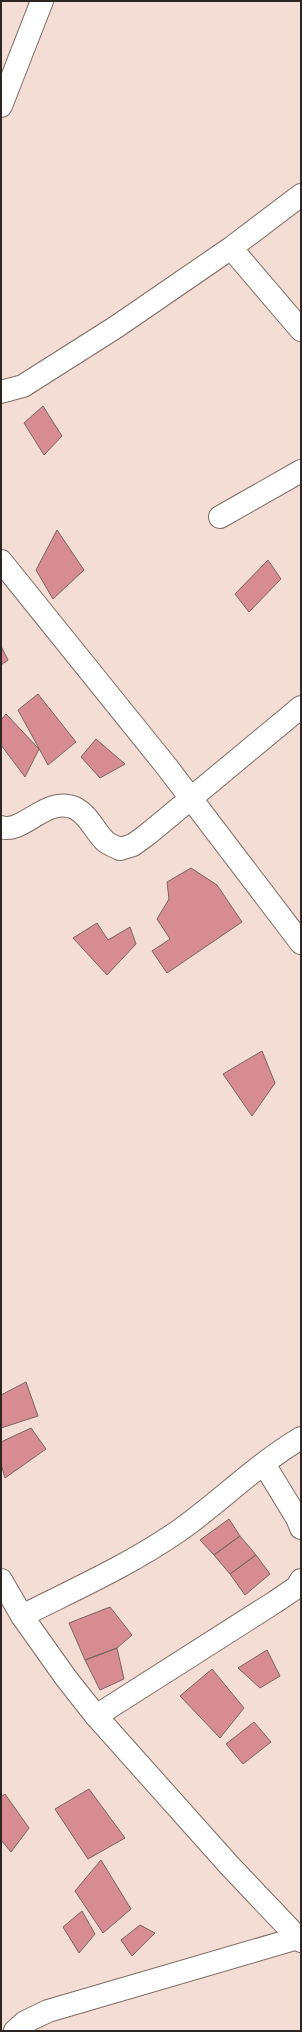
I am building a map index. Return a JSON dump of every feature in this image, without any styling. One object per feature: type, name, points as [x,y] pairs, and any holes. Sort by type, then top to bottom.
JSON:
[{"type":"street","points":[[1,106],[42,1]]},
{"type":"street","points":[[1,392],[23,386],[116,327],[231,248],[301,195]]},
{"type":"street","points":[[231,248],[301,330]]},
{"type":"street","points":[[220,517],[301,471]]},
{"type":"street","points":[[1,561],[167,767],[255,880],[301,943]]},
{"type":"street","points":[[1,827],[11,828],[55,806],[64,806],[75,808],[107,842],[120,849],[133,845],[191,799],[301,707]]},
{"type":"street","points":[[22,1616],[133,1560],[180,1530],[264,1464],[301,1438]]},
{"type":"street","points":[[264,1464],[297,1518],[301,1528]]},
{"type":"street","points":[[1,1580],[22,1616],[66,1678],[96,1716],[229,1865],[299,1940],[48,2011],[25,2022],[16,2031]]},
{"type":"street","points":[[96,1716],[275,1602],[297,1587],[301,1580]]},
{"type":"building","points":[[43,406],[62,436],[44,455],[24,423]]},
{"type":"building","points":[[57,530],[84,570],[53,599],[36,570]]},
{"type":"building","points":[[268,560],[281,579],[249,612],[235,594]]},
{"type":"building","points":[[1,646],[8,660],[1,665]]},
{"type":"building","points":[[38,694],[76,742],[48,765],[18,710]]},
{"type":"building","points":[[6,714],[39,749],[25,777],[1,745],[1,720]]},
{"type":"building","points":[[96,739],[125,764],[100,778],[81,757]]},
{"type":"building","points":[[191,868],[217,885],[242,922],[167,973],[152,951],[170,939],[157,919],[169,899],[167,882]]},
{"type":"building","points":[[97,923],[108,940],[130,927],[136,944],[107,975],[73,938]]},
{"type":"building","points":[[262,1051],[275,1083],[252,1116],[223,1074]]},
{"type":"building","points":[[26,1382],[38,1416],[1,1428],[1,1395]]},
{"type":"building","points":[[31,1428],[46,1449],[5,1478],[1,1464],[1,1442]]},
{"type":"building","points":[[229,1519],[240,1536],[214,1555],[200,1540]]},
{"type":"building","points":[[240,1536],[256,1555],[230,1574],[214,1555]]},
{"type":"building","points":[[256,1555],[270,1574],[245,1595],[230,1574]]},
{"type":"building","points":[[110,1607],[132,1635],[117,1648],[85,1660],[69,1623]]},
{"type":"building","points":[[117,1648],[124,1679],[100,1690],[85,1660]]},
{"type":"building","points":[[267,1650],[280,1676],[260,1688],[238,1668]]},
{"type":"building","points":[[212,1669],[244,1708],[220,1738],[180,1696]]},
{"type":"building","points":[[254,1722],[271,1742],[243,1764],[226,1744]]},
{"type":"building","points":[[89,1789],[125,1838],[88,1859],[55,1809]]},
{"type":"building","points":[[5,1794],[29,1828],[11,1852],[1,1840],[1,1797]]},
{"type":"building","points":[[101,1860],[131,1909],[103,1933],[75,1891]]},
{"type":"building","points":[[82,1911],[95,1934],[79,1953],[63,1927]]},
{"type":"building","points":[[140,1925],[155,1933],[132,1956],[121,1940]]}]
